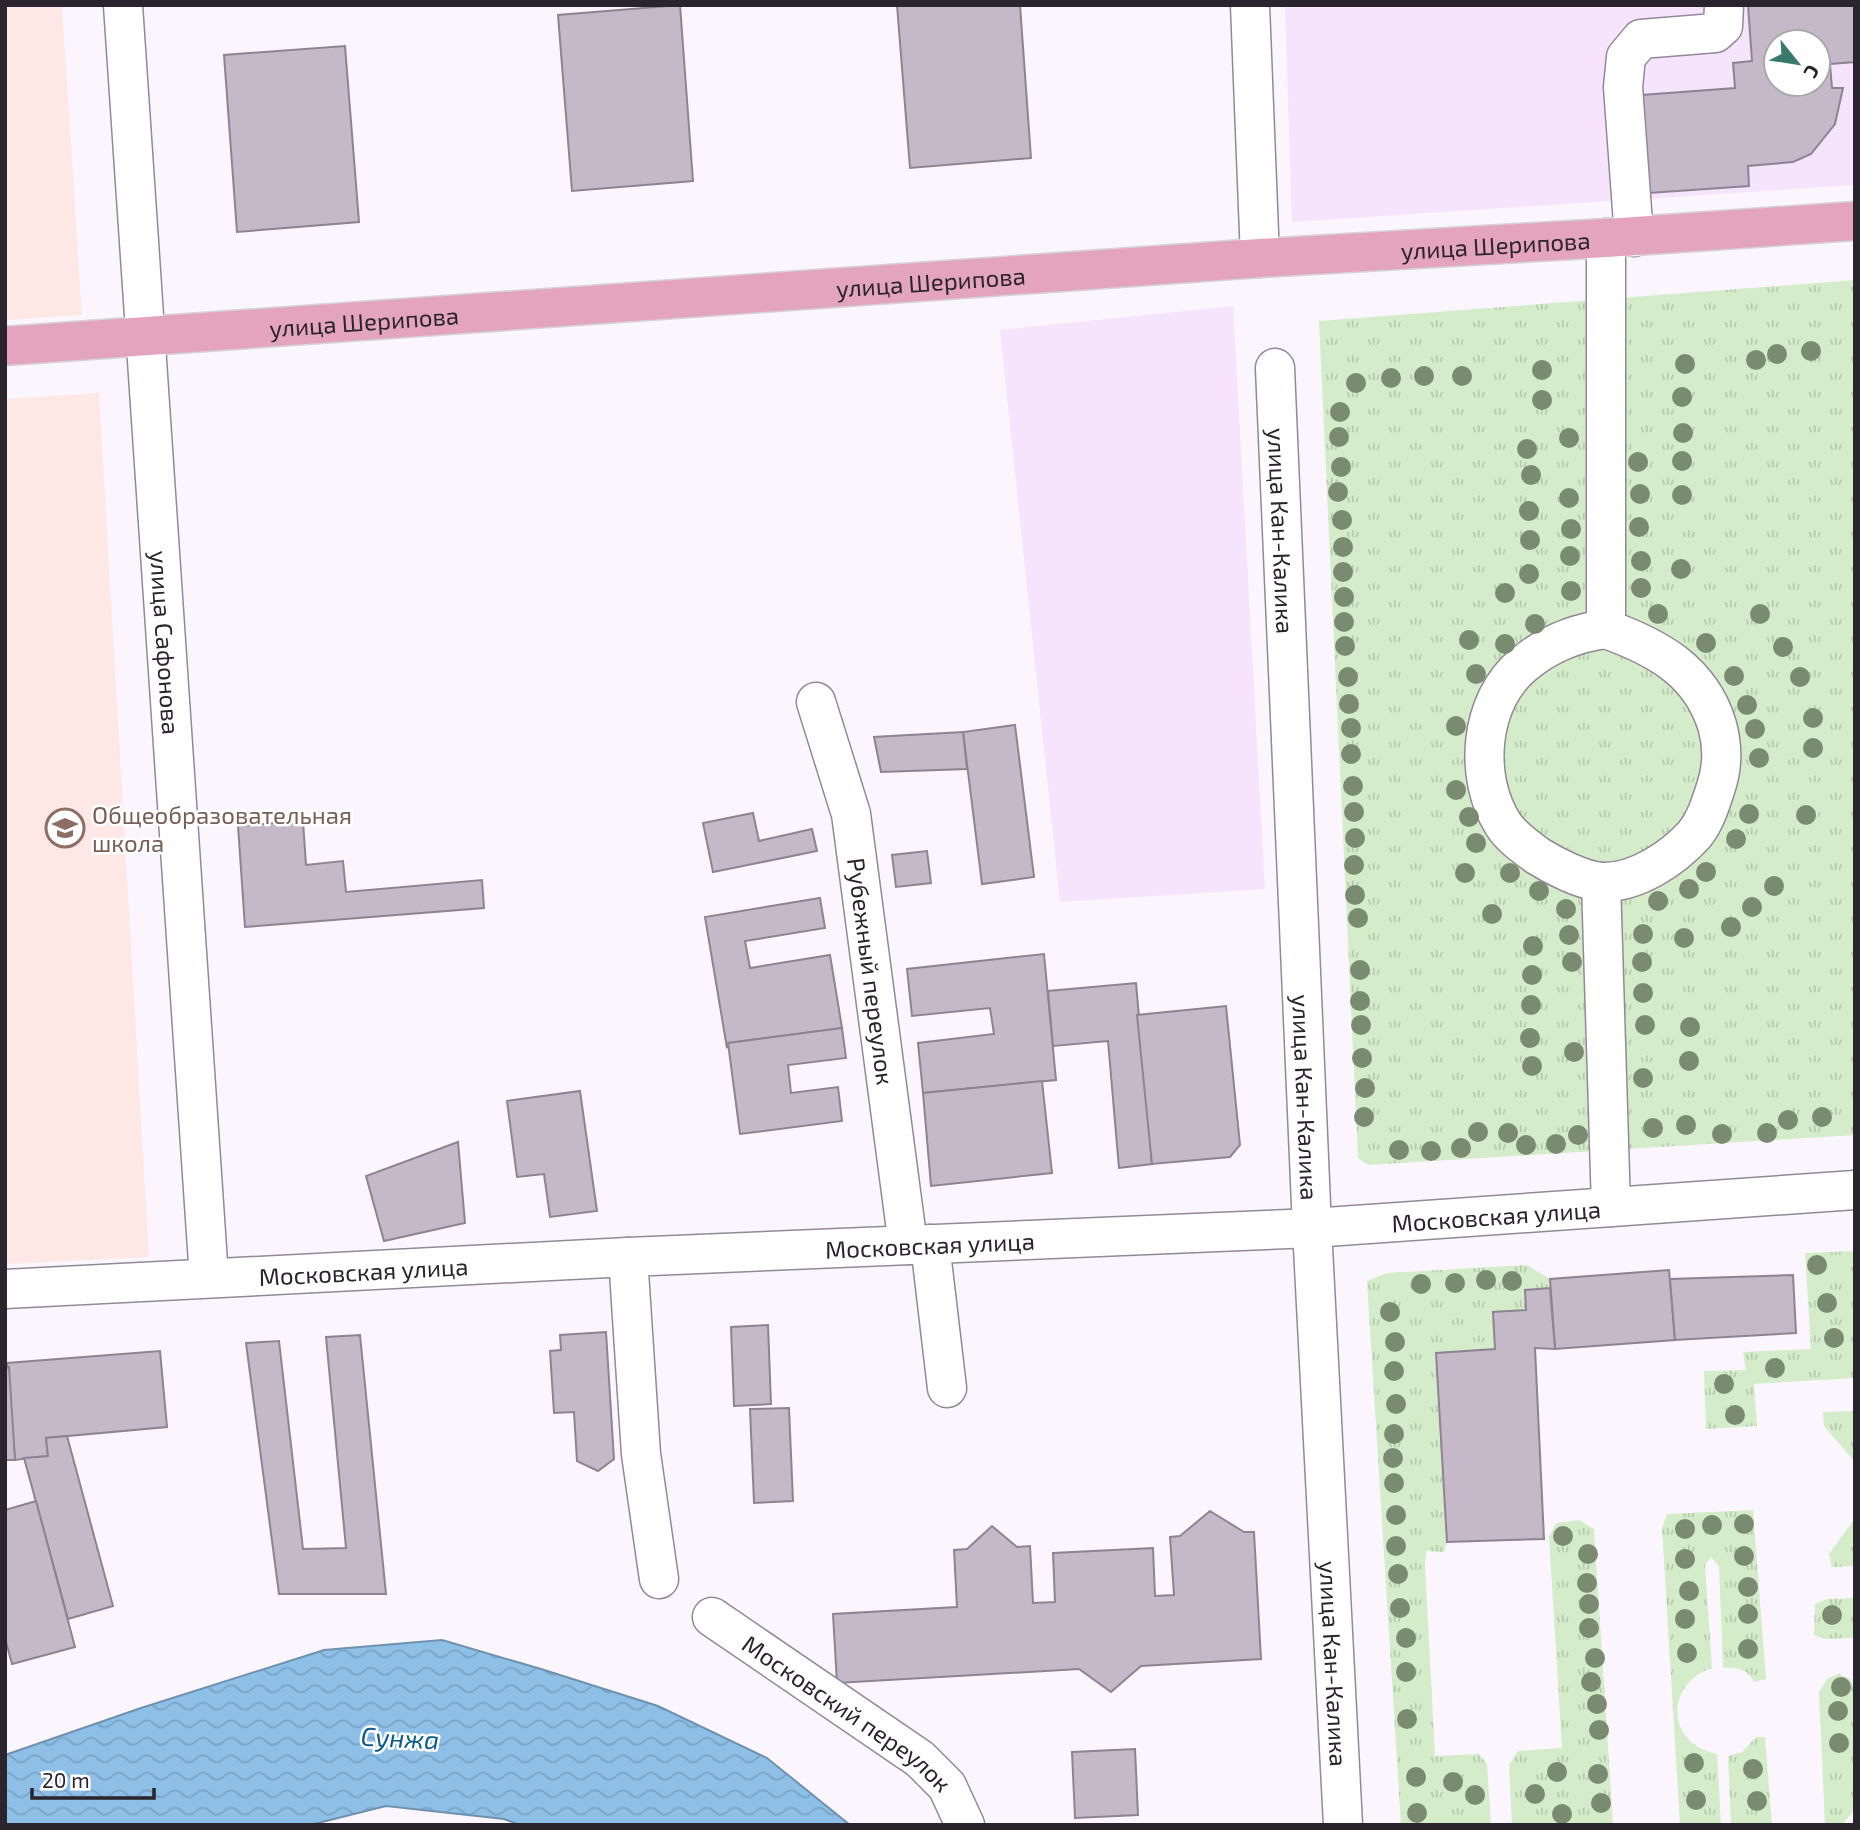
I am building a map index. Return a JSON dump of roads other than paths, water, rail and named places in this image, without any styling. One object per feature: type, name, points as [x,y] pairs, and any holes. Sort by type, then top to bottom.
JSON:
[{"type":"main road","name":"улица Шерипова","points":[[5,346],[1260,258],[1620,238],[1855,221]]},
{"type":"street","name":"улица Сафонова","points":[[123,5],[209,1278]]},
{"type":"street","points":[[1250,5],[1260,258]]},
{"type":"street","points":[[1606,629],[1626,57],[1641,39],[1716,33],[1723,26],[1724,5]]},
{"type":"street","name":"улица Кан-Калика","points":[[1275,368],[1312,1228],[1343,1825]]},
{"type":"street","points":[[1606,629],[1657,650],[1691,676],[1712,709],[1722,754],[1720,777],[1711,803],[1698,830],[1677,853],[1628,877],[1601,882],[1570,873],[1544,860],[1523,846],[1503,825],[1492,801],[1485,774],[1483,745],[1490,716],[1503,690],[1522,665],[1560,642],[1581,633],[1606,629]]},
{"type":"street","name":"Рубежный переулок","points":[[816,702],[851,814],[919,1244],[947,1388]]},
{"type":"street","points":[[1601,882],[1611,1207]]},
{"type":"street","name":"Московская улица","points":[[5,1289],[628,1257],[1312,1228],[1855,1190]]},
{"type":"street","points":[[628,1257],[641,1454],[659,1579]]},
{"type":"street","name":"Московский переулок","points":[[712,1617],[920,1759],[947,1786],[965,1825]]},
{"type":"water","name":"Сунжа","points":[[442,1640],[658,1706],[767,1758],[850,1825],[520,1825],[504,1819],[386,1806],[310,1825],[5,1825],[5,1755],[141,1708],[324,1650]]},
{"type":"place","name":"Общеобразовательная школа","points":[[65,828]]}]
